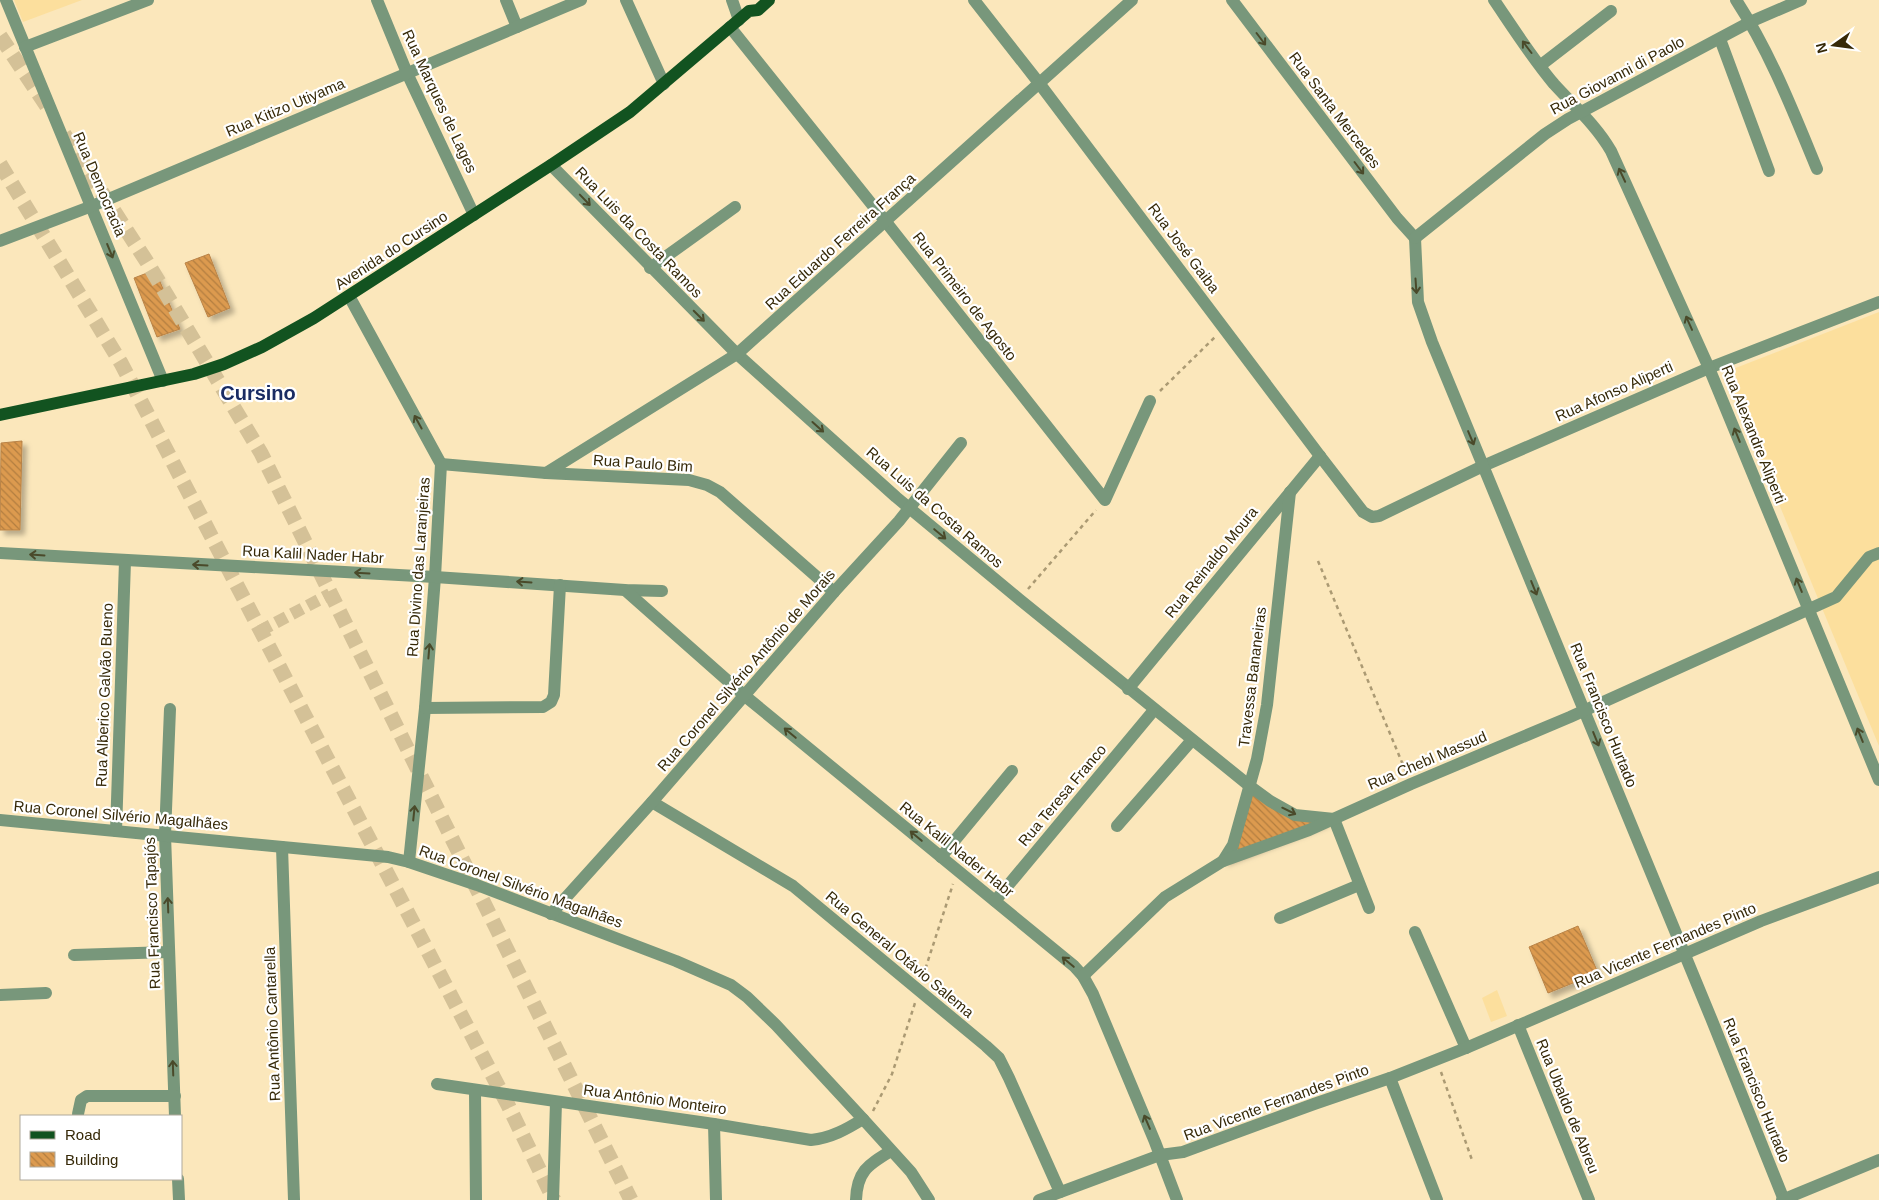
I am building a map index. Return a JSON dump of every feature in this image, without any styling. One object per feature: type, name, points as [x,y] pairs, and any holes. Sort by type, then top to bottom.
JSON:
[{"type":"main road","name":"Avenida do Cursino","points":[[0,415],[163,381],[224,364],[262,347],[349,296],[551,166],[630,112],[734,24],[752,5],[758,10],[769,0]]},
{"type":"street","name":"Rua Democracia","points":[[6,0],[163,381]]},
{"type":"street","points":[[25,47],[148,0]]},
{"type":"street","name":"Rua Marques de Lages","points":[[377,0],[407,73],[474,214]]},
{"type":"street","points":[[506,0],[517,27]]},
{"type":"street","name":"Rua Kitizo Utiyama","points":[[0,241],[92,206],[581,0]]},
{"type":"street","points":[[626,0],[664,84]]},
{"type":"street","name":"Rua Primeiro de Agosto","points":[[732,0],[734,24],[886,222],[1104,500]]},
{"type":"street","name":"Rua José Gaiba","points":[[974,0],[1040,83],[1320,456],[1367,515]]},
{"type":"street","name":"Rua Eduardo Ferreira França","points":[[546,473],[737,354],[1132,0]]},
{"type":"street","name":"Rua Santa Mercedes","points":[[1232,0],[1397,218],[1415,238]]},
{"type":"street","name":"Rua Alexandre Aliperti","points":[[1494,0],[1552,82],[1579,112],[1593,124],[1611,151],[1709,368],[1879,780]]},
{"type":"street","points":[[1736,0],[1750,22],[1788,99],[1816,169]]},
{"type":"street","name":"Rua Giovanni di Paolo","points":[[1415,238],[1545,134],[1579,112],[1750,22],[1801,0]]},
{"type":"street","points":[[1541,66],[1611,11]]},
{"type":"street","points":[[1720,39],[1769,171]]},
{"type":"street","name":"Rua Luis da Costa Ramos","points":[[551,166],[737,354],[909,508],[1128,689],[1270,801],[1295,814],[1334,819]]},
{"type":"street","points":[[650,268],[735,207]]},
{"type":"street","name":"Rua Francisco Hurtado","points":[[1415,238],[1418,302],[1432,342],[1783,1200]]},
{"type":"street","name":"Rua Divino das Laranjeiras","points":[[349,296],[441,464],[435,577],[409,862]]},
{"type":"street","name":"Rua Afonso Aliperti","points":[[1367,515],[1372,517],[1379,516],[1483,466],[1709,368],[1879,302]]},
{"type":"street","points":[[1104,500],[1150,401]]},
{"type":"street","name":"Rua Coronel Silvério Antônio de Morais","points":[[551,914],[652,802],[909,508],[961,443]]},
{"type":"street","name":"Rua Reinaldo Moura","points":[[1128,689],[1320,456]]},
{"type":"street","name":"Rua Paulo Bim","points":[[441,464],[546,473],[689,480],[707,485],[720,492],[834,592]]},
{"type":"street","name":"Travessa Bananeiras","points":[[1222,861],[1233,845],[1251,787],[1267,705],[1290,492]]},
{"type":"street","name":"Rua Kalil Nader Habr","points":[[0,553],[662,591]]},
{"type":"street","name":"Rua Chebl Massud","points":[[1083,976],[1165,897],[1222,861],[1259,849],[1334,819],[1836,597],[1869,557],[1879,553]]},
{"type":"street","name":"Rua Alberico Galvão Bueno","points":[[116,830],[125,561]]},
{"type":"street","points":[[424,708],[543,707],[551,702],[554,694],[560,585]]},
{"type":"street","name":"Rua Kalil Nader Habr","points":[[625,590],[745,696],[1074,966],[1083,976],[1093,994],[1177,1200]]},
{"type":"street","name":"Rua Francisco Tapajós","points":[[170,709],[165,835],[175,1115]]},
{"type":"street","name":"Rua Teresa Franco","points":[[995,901],[1154,710]]},
{"type":"street","points":[[1117,826],[1192,740]]},
{"type":"street","points":[[941,857],[1012,771]]},
{"type":"street","name":"Rua General Otávio Salema","points":[[652,802],[793,886],[999,1058],[1060,1192]]},
{"type":"street","points":[[1334,819],[1369,908]]},
{"type":"street","name":"Rua Coronel Silvério Magalhães","points":[[0,820],[388,857],[409,862],[477,885],[676,961],[731,985],[747,997],[776,1025],[911,1172],[929,1200]]},
{"type":"street","name":"Rua Antônio Cantarella","points":[[282,847],[294,1200]]},
{"type":"street","name":"Rua Vicente Fernandes Pinto","points":[[1039,1200],[1160,1155],[1183,1152],[1437,1060],[1761,921],[1879,877]]},
{"type":"street","points":[[1280,918],[1359,885]]},
{"type":"street","points":[[1415,932],[1466,1048]]},
{"type":"street","points":[[74,955],[169,952]]},
{"type":"street","points":[[0,995],[46,993]]},
{"type":"street","name":"Rua Ubaldo de Abreu","points":[[1518,1025],[1589,1200]]},
{"type":"street","points":[[1390,1078],[1437,1200]]},
{"type":"street","name":"Rua Antônio Monteiro","points":[[437,1084],[812,1140],[822,1139],[845,1130],[863,1119]]},
{"type":"street","points":[[475,1091],[476,1200]]},
{"type":"street","points":[[78,1114],[81,1100],[87,1096],[174,1096]]},
{"type":"street","points":[[553,1200],[556,1102]]},
{"type":"street","points":[[714,1124],[716,1200]]},
{"type":"street","points":[[856,1200],[856,1185],[865,1167],[891,1151]]},
{"type":"street","points":[[1783,1200],[1879,1160]]},
{"type":"street","points":[[178,1180],[179,1200]]},
{"type":"path","points":[[1150,401],[1224,329]]},
{"type":"path","points":[[1019,599],[1104,500]]},
{"type":"path","points":[[1318,561],[1411,784]]},
{"type":"path","points":[[863,1119],[875,1109],[892,1074],[958,871]]},
{"type":"path","points":[[1437,1060],[1472,1160]]},
{"type":"shaded area","points":[[14,0],[82,0],[23,22]]},
{"type":"shaded area","points":[[1879,312],[1879,746],[1729,383],[1728,375],[1733,369]]},
{"type":"shaded area","points":[[1497,990],[1507,1016],[1491,1022],[1482,998]]},
{"type":"building","points":[[209,254],[230,308],[208,317],[185,263]]},
{"type":"building","points":[[155,270],[180,329],[157,337],[134,278]]},
{"type":"building","points":[[22,441],[20,530],[0,530],[1,443]]},
{"type":"building","points":[[1251,787],[1294,815],[1326,821],[1223,861]]},
{"type":"building","points":[[1578,926],[1598,973],[1548,993],[1529,947]]},
{"type":"tunnel","points":[[0,36],[48,108]]},
{"type":"tunnel","points":[[64,134],[147,262],[261,453],[631,1200]]},
{"type":"tunnel","points":[[0,164],[121,363],[508,1105],[554,1200]]},
{"type":"tunnel","points":[[260,631],[330,594]]},
{"type":"district","name":"Cursino","points":[[258,393]]}]
